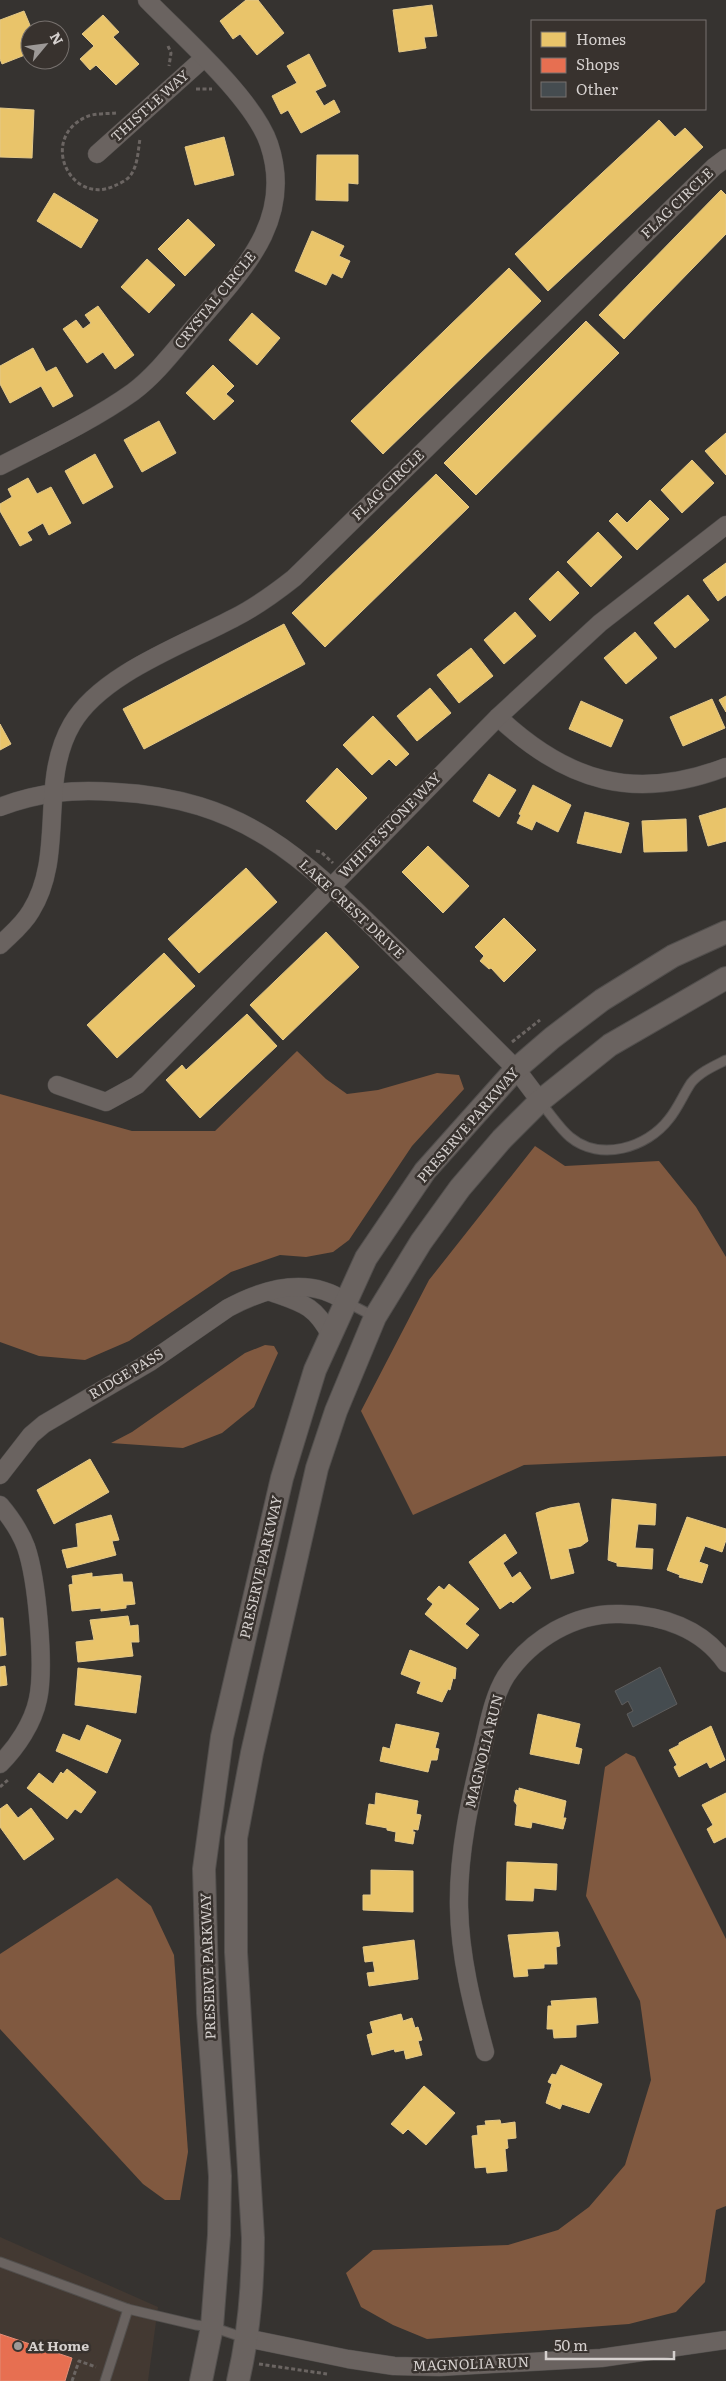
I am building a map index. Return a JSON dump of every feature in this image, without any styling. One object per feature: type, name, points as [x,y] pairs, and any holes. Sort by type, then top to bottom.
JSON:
[{"type":"street","name":"CRYSTAL CIRCLE","points":[[0,466],[134,391],[158,368],[239,274],[262,240],[270,224],[276,192],[274,165],[269,143],[244,101],[147,0]]},
{"type":"street","name":"THISTLE WAY","points":[[97,154],[204,58]]},
{"type":"street","name":"FLAG CIRCLE","points":[[0,945],[20,926],[31,910],[40,889],[49,859],[56,766],[62,745],[83,707],[97,693],[119,677],[266,600],[294,578],[714,167],[726,158]]},
{"type":"street","name":"WHITE STONE WAY","points":[[57,1085],[106,1102],[137,1085],[498,717],[600,623],[726,525]]},
{"type":"street","points":[[498,717],[519,737],[542,754],[566,767],[597,778],[624,784],[679,782],[726,767]]},
{"type":"street","name":"LAKE CREST DRIVE","points":[[0,807],[54,791],[120,792],[180,799],[226,815],[263,833],[292,853],[331,886],[509,1062],[540,1102]]},
{"type":"street","name":"PRESERVE PARKWAY","points":[[201,2381],[212,2327],[219,2235],[220,2176],[208,2013],[204,1869],[222,1737],[282,1478],[316,1370],[366,1258],[425,1171],[509,1062],[552,1038],[602,1000],[673,956],[726,932]]},
{"type":"street","name":"PRESERVE PARKWAY","points":[[241,2371],[253,2281],[253,2238],[236,1952],[236,1838],[252,1753],[316,1468],[336,1411],[375,1317],[420,1242],[460,1188],[502,1139],[540,1102],[610,1045],[726,978]]},
{"type":"street","name":"RIDGE PASS","points":[[0,1475],[31,1435],[50,1420],[150,1362],[228,1308],[266,1290],[316,1288],[334,1293],[346,1302]]},
{"type":"street","points":[[266,1290],[303,1303],[322,1318],[331,1336]]},
{"type":"street","points":[[0,1505],[20,1533],[32,1566],[41,1660],[38,1699],[33,1714],[13,1751],[0,1764]]},
{"type":"street","name":"MAGNOLIA RUN","points":[[486,2052],[468,1989],[461,1946],[460,1874],[464,1834],[475,1782],[492,1711],[507,1676],[532,1648],[561,1627],[581,1618],[615,1613],[656,1617],[671,1622],[700,1638],[726,1663]]},
{"type":"street","name":"MAGNOLIA RUN","points":[[246,2338],[348,2360],[403,2366],[601,2358],[726,2340]]},
{"type":"lane","points":[[540,1102],[570,1137],[591,1149],[611,1151],[636,1144],[653,1135],[669,1120],[692,1083],[704,1071],[726,1060]]},
{"type":"lane","points":[[346,1302],[375,1317]]},
{"type":"lane","points":[[0,2262],[128,2309],[212,2327],[246,2338]]},
{"type":"lane","points":[[105,2381],[128,2309]]},
{"type":"path","points":[[162,38],[171,53],[170,64],[165,70]]},
{"type":"path","points":[[193,89],[203,87],[217,93]]},
{"type":"path","points":[[120,111],[116,114],[87,116],[71,128],[64,139],[61,155],[65,169],[74,180],[92,190],[106,190],[130,176],[144,131]]},
{"type":"path","points":[[509,1062],[514,1040],[546,1016]]},
{"type":"path","points":[[0,1787],[16,1773]]},
{"type":"path","points":[[72,2381],[79,2361],[108,2372]]},
{"type":"path","points":[[241,2371],[329,2374]]},
{"type":"shaded area","points":[[297,1051],[326,1079],[347,1094],[378,1090],[437,1073],[459,1075],[464,1089],[412,1146],[349,1240],[333,1252],[306,1257],[280,1255],[231,1272],[129,1341],[85,1360],[39,1356],[0,1342],[0,1094],[132,1131],[215,1131]]},
{"type":"shaded area","points":[[535,1146],[565,1166],[659,1161],[696,1207],[726,1257],[726,1456],[524,1465],[413,1515],[361,1411],[429,1280]]},
{"type":"shaded area","points":[[265,1345],[274,1346],[278,1353],[254,1407],[222,1433],[183,1448],[111,1443],[132,1432],[245,1353]]},
{"type":"shaded area","points":[[626,1753],[635,1757],[726,1939],[726,2206],[716,2210],[705,2282],[676,2312],[629,2324],[427,2339],[393,2325],[361,2307],[346,2273],[373,2250],[508,2245],[558,2230],[589,2207],[625,2165],[651,2080],[640,2001],[586,1896],[605,1767]]},
{"type":"shaded area","points":[[117,1878],[151,1906],[174,1955],[188,2152],[180,2200],[165,2200],[143,2184],[0,2029],[0,1954]]},
{"type":"shaded area","points":[[0,2237],[158,2307],[148,2381],[0,2381]]},
{"type":"building: Homes","points":[[246,0],[258,0],[284,33],[257,55],[240,34],[233,39],[220,21]]},
{"type":"building: Homes","points":[[432,5],[437,36],[424,37],[426,48],[399,52],[393,10]]},
{"type":"building: Homes","points":[[24,11],[28,20],[20,20],[20,57],[2,64],[0,59],[0,20]]},
{"type":"building: Homes","points":[[103,15],[119,32],[113,37],[139,64],[116,85],[96,65],[90,70],[80,59],[94,46],[82,34]]},
{"type":"building: Homes","points":[[309,54],[326,86],[315,91],[324,106],[334,100],[340,112],[301,133],[288,110],[281,114],[272,96],[297,83],[287,66]]},
{"type":"building: Homes","points":[[0,108],[34,110],[32,158],[0,157]]},
{"type":"building: Homes","points":[[659,120],[675,137],[685,128],[703,147],[548,291],[515,254]]},
{"type":"building: Homes","points":[[224,137],[234,175],[195,185],[185,147]]},
{"type":"building: Homes","points":[[317,155],[358,155],[358,184],[348,183],[348,201],[316,200]]},
{"type":"building: Homes","points":[[721,190],[726,195],[726,234],[624,339],[599,315]]},
{"type":"building: Homes","points":[[54,193],[98,220],[81,248],[37,221]]},
{"type":"building: Homes","points":[[188,219],[215,245],[185,276],[158,249]]},
{"type":"building: Homes","points":[[312,231],[344,246],[339,256],[350,261],[342,278],[332,273],[326,285],[295,271]]},
{"type":"building: Homes","points":[[147,259],[175,285],[149,313],[121,287]]},
{"type":"building: Homes","points":[[509,268],[541,301],[383,454],[351,421]]},
{"type":"building: Homes","points":[[98,306],[134,355],[115,369],[103,352],[87,363],[63,329],[76,320],[83,329],[91,323],[85,315]]},
{"type":"building: Homes","points":[[252,313],[280,338],[257,365],[229,340]]},
{"type":"building: Homes","points":[[586,321],[619,353],[476,495],[444,463]]},
{"type":"building: Homes","points":[[33,348],[46,372],[56,367],[73,396],[53,407],[41,386],[10,403],[0,384],[0,366]]},
{"type":"building: Homes","points":[[213,365],[234,386],[226,394],[234,401],[214,420],[186,393]]},
{"type":"building: Homes","points":[[159,421],[176,453],[142,472],[124,440]]},
{"type":"building: Homes","points":[[726,433],[726,475],[705,451]]},
{"type":"building: Homes","points":[[95,454],[113,487],[83,504],[65,471]]},
{"type":"building: Homes","points":[[692,460],[714,483],[682,513],[661,490]]},
{"type":"building: Homes","points":[[436,474],[469,507],[325,647],[292,613]]},
{"type":"building: Homes","points":[[28,478],[37,494],[51,487],[71,523],[49,535],[43,523],[27,532],[32,540],[20,546],[0,511],[0,504],[12,497],[8,489]]},
{"type":"building: Homes","points":[[650,500],[669,519],[637,550],[609,521],[617,513],[627,523]]},
{"type":"building: Homes","points":[[598,532],[622,557],[591,587],[567,562]]},
{"type":"building: Homes","points":[[726,563],[726,595],[718,601],[703,580]]},
{"type":"building: Homes","points":[[558,571],[579,593],[550,621],[529,599]]},
{"type":"building: Homes","points":[[688,595],[709,620],[675,648],[654,623]]},
{"type":"building: Homes","points":[[515,612],[536,636],[504,664],[484,640]]},
{"type":"building: Homes","points":[[284,624],[305,664],[144,749],[123,709]]},
{"type":"building: Homes","points":[[635,632],[657,658],[626,684],[604,658]]},
{"type":"building: Homes","points":[[471,648],[493,676],[459,703],[437,675]]},
{"type":"building: Homes","points":[[430,688],[451,713],[417,741],[397,716]]},
{"type":"building: Homes","points":[[726,696],[726,712],[719,700]]},
{"type":"building: Homes","points":[[712,699],[725,728],[683,746],[670,717]]},
{"type":"building: Homes","points":[[581,701],[623,720],[611,747],[569,729]]},
{"type":"building: Homes","points":[[373,716],[409,754],[396,766],[389,759],[372,775],[343,745]]},
{"type":"building: Homes","points":[[0,724],[11,744],[0,750]]},
{"type":"building: Homes","points":[[337,768],[367,798],[336,830],[306,801]]},
{"type":"building: Homes","points":[[489,774],[516,790],[499,817],[473,801]]},
{"type":"building: Homes","points":[[533,785],[571,805],[558,832],[536,821],[532,830],[517,823],[521,815],[519,814]]},
{"type":"building: Homes","points":[[726,808],[726,841],[708,846],[699,816]]},
{"type":"building: Homes","points":[[585,812],[629,823],[621,853],[577,843]]},
{"type":"building: Homes","points":[[686,819],[687,851],[644,852],[642,821]]},
{"type":"building: Homes","points":[[428,846],[469,886],[443,913],[402,872]]},
{"type":"building: Homes","points":[[246,868],[277,902],[199,973],[168,939]]},
{"type":"building: Homes","points":[[504,918],[536,950],[504,982],[491,968],[489,969],[480,961],[484,956],[475,947]]},
{"type":"building: Homes","points":[[326,932],[359,967],[283,1040],[250,1005]]},
{"type":"building: Homes","points":[[164,953],[195,986],[117,1058],[87,1025]]},
{"type":"building: Homes","points":[[247,1014],[277,1046],[200,1118],[166,1080],[182,1065],[186,1070]]},
{"type":"building: Homes","points":[[90,1459],[109,1492],[54,1524],[37,1490]]},
{"type":"building: Homes","points":[[612,1499],[656,1504],[655,1525],[638,1524],[635,1548],[653,1549],[652,1569],[617,1566],[617,1563],[608,1560]]},
{"type":"building: Homes","points":[[579,1503],[588,1541],[581,1546],[568,1549],[574,1573],[551,1579],[536,1513],[550,1508]]},
{"type":"building: Homes","points":[[111,1515],[119,1540],[112,1541],[116,1555],[67,1568],[62,1550],[78,1547],[76,1524]]},
{"type":"building: Homes","points":[[687,1517],[726,1529],[726,1540],[722,1552],[705,1546],[699,1562],[708,1565],[702,1583],[679,1577],[680,1575],[667,1570]]},
{"type":"building: Homes","points":[[505,1534],[517,1553],[503,1563],[512,1578],[520,1572],[531,1588],[513,1603],[511,1601],[500,1609],[469,1562]]},
{"type":"building: Homes","points":[[92,1573],[92,1577],[122,1574],[123,1582],[132,1582],[135,1604],[126,1605],[126,1608],[101,1611],[101,1608],[72,1611],[69,1585],[73,1584],[72,1576]]},
{"type":"building: Homes","points":[[449,1584],[479,1609],[465,1624],[479,1635],[467,1649],[425,1614],[433,1604],[427,1599],[439,1586],[444,1590]]},
{"type":"building: Homes","points":[[128,1616],[130,1626],[138,1625],[139,1642],[131,1642],[133,1656],[78,1662],[76,1642],[94,1640],[90,1620]]},
{"type":"building: Homes","points":[[0,1618],[3,1618],[6,1655],[0,1656]]},
{"type":"building: Homes","points":[[410,1650],[456,1668],[455,1679],[453,1678],[450,1690],[448,1689],[442,1702],[417,1693],[421,1682],[401,1674]]},
{"type":"building: Homes","points":[[5,1666],[7,1685],[0,1686],[0,1667]]},
{"type":"building: Homes","points":[[78,1668],[141,1676],[136,1713],[75,1705]]},
{"type":"building: Homes","points":[[538,1714],[580,1724],[575,1747],[582,1749],[579,1764],[530,1754]]},
{"type":"building: Homes","points":[[396,1724],[439,1733],[435,1748],[439,1749],[437,1760],[431,1760],[428,1772],[380,1761],[383,1747],[390,1749]]},
{"type":"building: Homes","points":[[87,1725],[121,1740],[107,1773],[56,1751],[63,1734],[80,1741]]},
{"type":"building: Homes","points":[[711,1726],[725,1760],[710,1768],[707,1762],[679,1777],[674,1767],[677,1765],[669,1750]]},
{"type":"building: Homes","points":[[67,1769],[96,1792],[81,1813],[75,1809],[67,1819],[27,1788],[39,1773],[53,1784],[61,1772],[63,1774]]},
{"type":"building: Homes","points":[[519,1788],[566,1801],[563,1818],[566,1818],[563,1829],[532,1822],[531,1828],[515,1825],[517,1805],[514,1801],[516,1790],[519,1791]]},
{"type":"building: Homes","points":[[376,1793],[418,1801],[416,1814],[421,1815],[418,1830],[413,1829],[413,1832],[415,1832],[413,1844],[395,1841],[396,1832],[387,1830],[387,1828],[366,1824],[369,1804],[375,1805]]},
{"type":"building: Homes","points":[[726,1793],[726,1837],[714,1843],[707,1829],[713,1825],[702,1805]]},
{"type":"building: Homes","points":[[7,1804],[18,1818],[31,1808],[54,1839],[24,1860],[0,1827],[0,1809]]},
{"type":"building: Homes","points":[[507,1862],[557,1864],[556,1890],[534,1888],[533,1901],[506,1900]]},
{"type":"building: Homes","points":[[371,1870],[413,1871],[413,1912],[363,1910],[363,1895],[371,1895]]},
{"type":"building: Homes","points":[[558,1932],[560,1946],[556,1947],[557,1964],[544,1964],[544,1968],[527,1969],[528,1976],[514,1977],[508,1935]]},
{"type":"building: Homes","points":[[414,1940],[418,1979],[369,1986],[367,1973],[375,1972],[373,1961],[365,1962],[363,1947]]},
{"type":"building: Homes","points":[[596,1998],[598,2023],[576,2025],[576,2037],[554,2038],[553,2029],[547,2029],[548,2006],[552,2006],[551,2001]]},
{"type":"building: Homes","points":[[401,2014],[403,2021],[412,2018],[415,2028],[418,2027],[422,2040],[418,2041],[422,2055],[406,2059],[404,2050],[395,2052],[394,2049],[372,2055],[367,2035],[373,2033],[370,2022]]},
{"type":"building: Homes","points":[[561,2065],[602,2084],[589,2113],[562,2104],[560,2109],[546,2103],[552,2084],[548,2082],[552,2074],[556,2075]]},
{"type":"building: Homes","points":[[424,2086],[455,2113],[426,2145],[408,2129],[403,2134],[391,2124]]},
{"type":"building: Homes","points":[[500,2120],[501,2124],[515,2122],[516,2138],[507,2139],[508,2148],[505,2149],[507,2171],[487,2173],[486,2167],[475,2168],[472,2136],[478,2135],[477,2126],[486,2125],[485,2121]]},
{"type":"building: Shops","name":"At Home","points":[[0,2334],[72,2358],[65,2381],[0,2381]]},
{"type":"building: Other","points":[[660,1667],[677,1704],[633,1727],[627,1714],[633,1711],[628,1701],[622,1705],[615,1691]]},
{"type":"place","name":"At Home","points":[[18,2346]]}]
